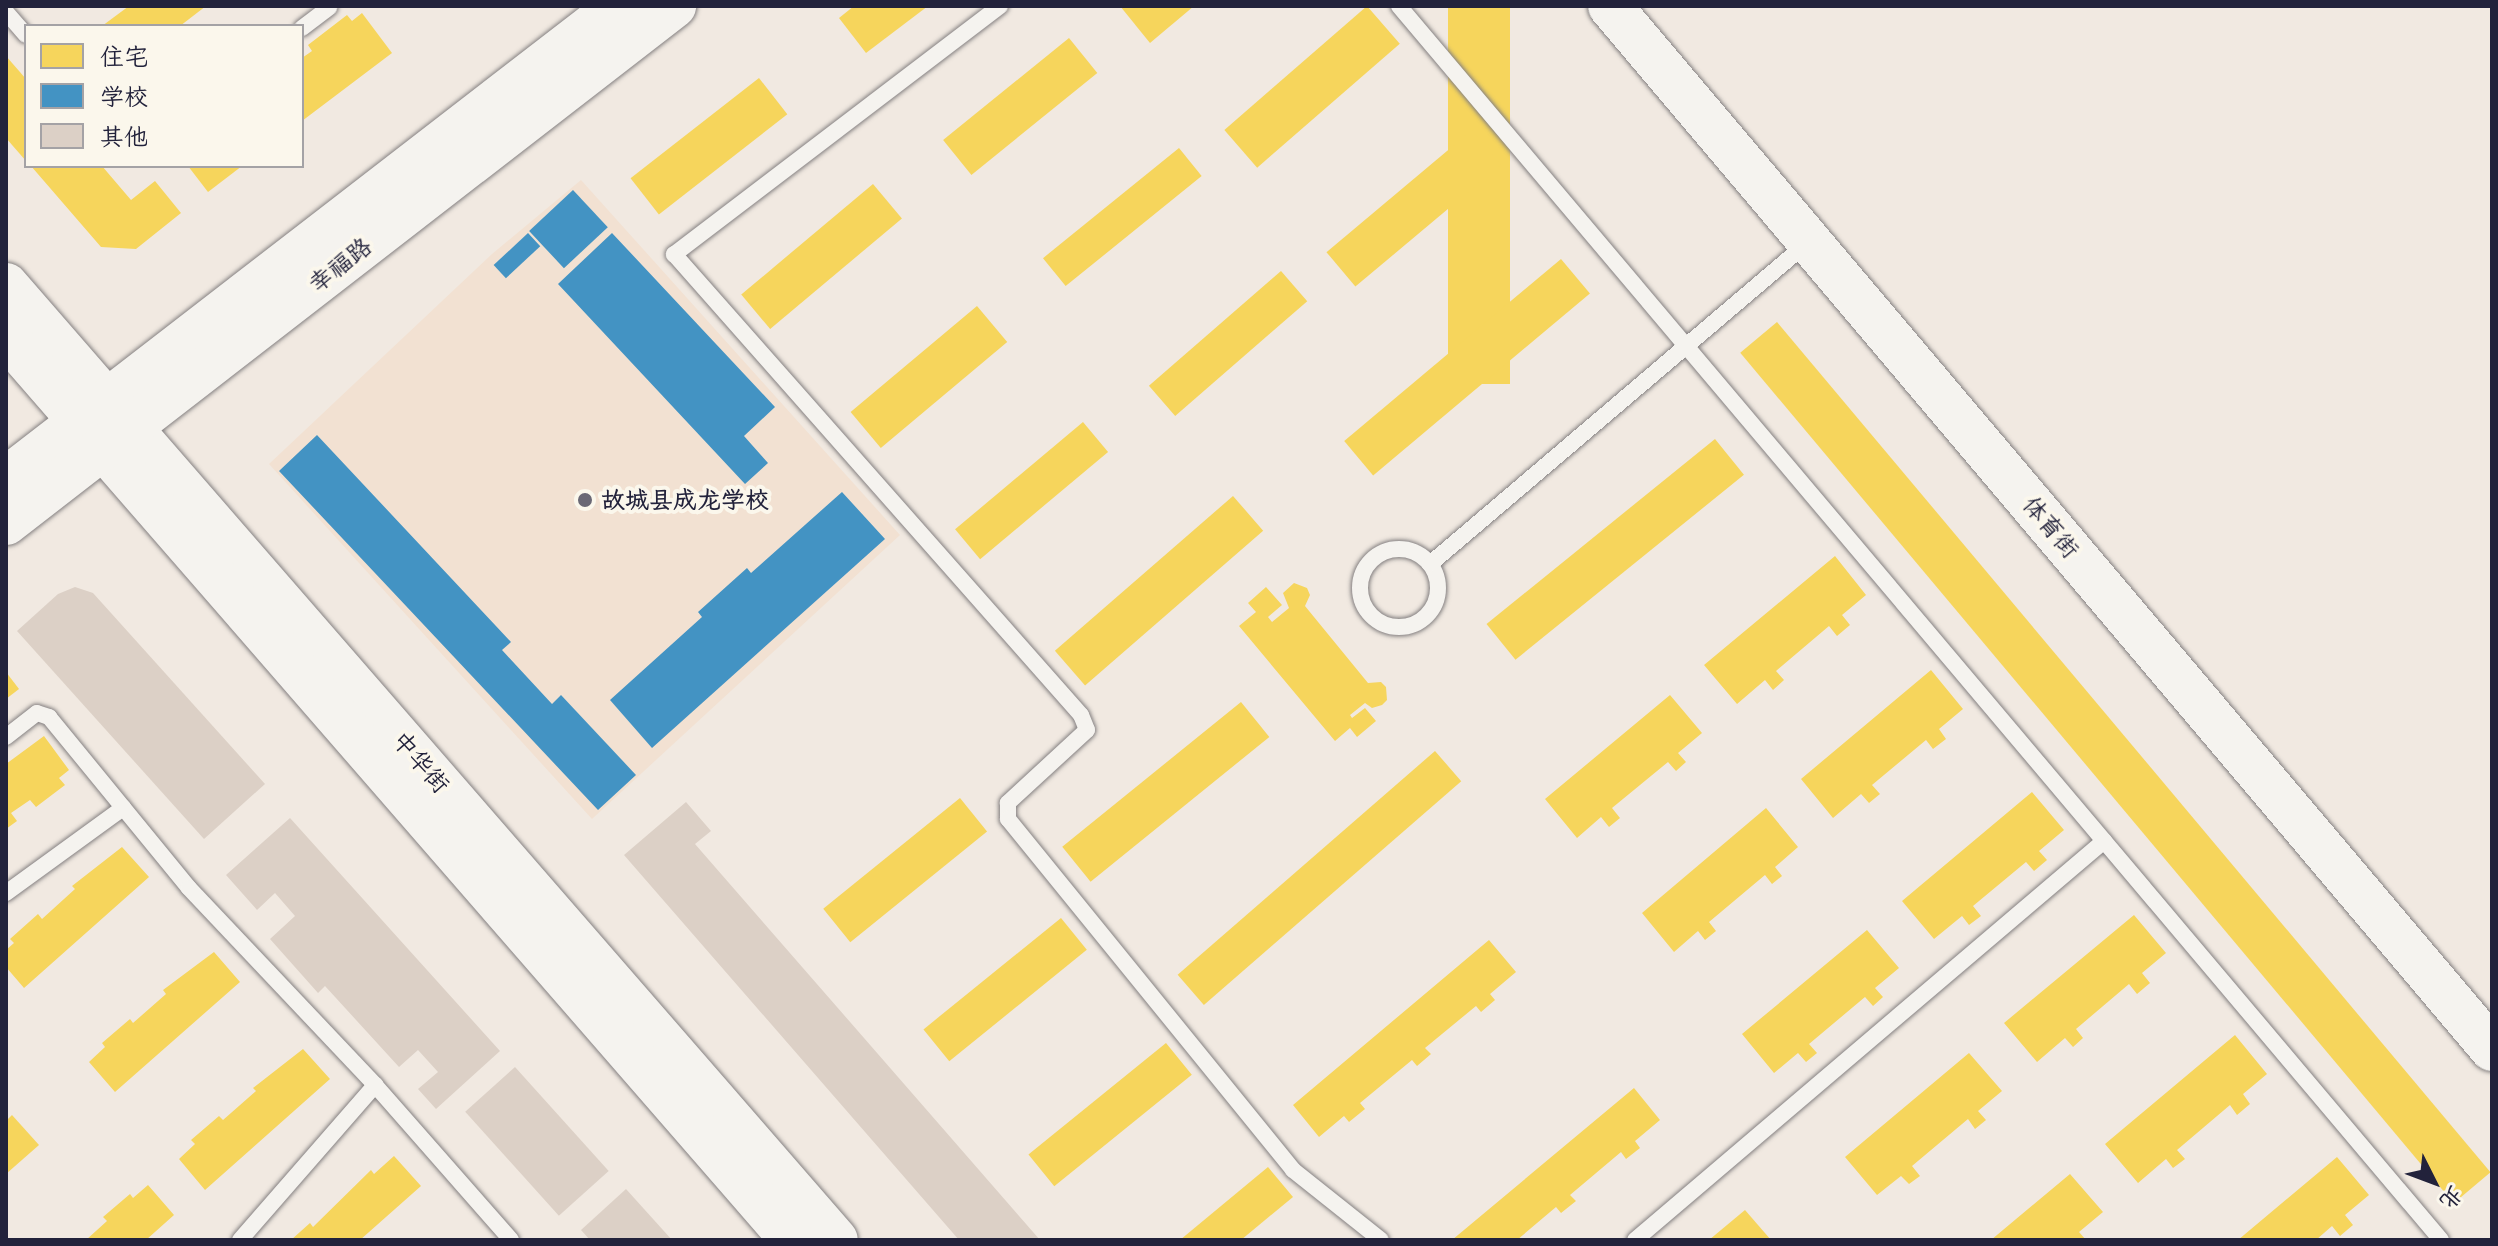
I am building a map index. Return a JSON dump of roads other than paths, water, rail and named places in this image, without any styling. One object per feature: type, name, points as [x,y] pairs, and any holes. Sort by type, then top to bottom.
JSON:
[{"type":"street","name":"幸福路","points":[[6,523],[105,425],[618,6]]},
{"type":"street","name":"幸福路","points":[[6,479],[105,425],[674,6]]},
{"type":"street","name":"体育街","points":[[1610,6],[2492,1049]]},
{"type":"street","name":"中华街","points":[[6,285],[105,425],[792,1240]]},
{"type":"street","name":"中华街","points":[[6,336],[105,425],[836,1240]]},
{"type":"lane","points":[[1000,6],[674,254],[1081,715],[1087,730],[1008,803],[1008,819],[1293,1170],[1371,1237]]},
{"type":"lane","points":[[1399,6],[2441,1240]]},
{"type":"lane","points":[[304,27],[329,8]]},
{"type":"lane","points":[[6,12],[24,33]]},
{"type":"lane","points":[[1430,564],[1809,241]]},
{"type":"lane","points":[[1407,550],[1430,564],[1438,593],[1427,615],[1416,623],[1389,627],[1367,612],[1360,586],[1371,562],[1384,553],[1407,550]]},
{"type":"lane","points":[[6,737],[37,713],[49,717],[189,888],[375,1085],[511,1240]]},
{"type":"lane","points":[[6,893],[123,808]]},
{"type":"lane","points":[[1635,1240],[2104,841]]},
{"type":"lane","points":[[240,1240],[375,1085]]},
{"type":"place","name":"故城县成龙学校","points":[[585,500]]}]
